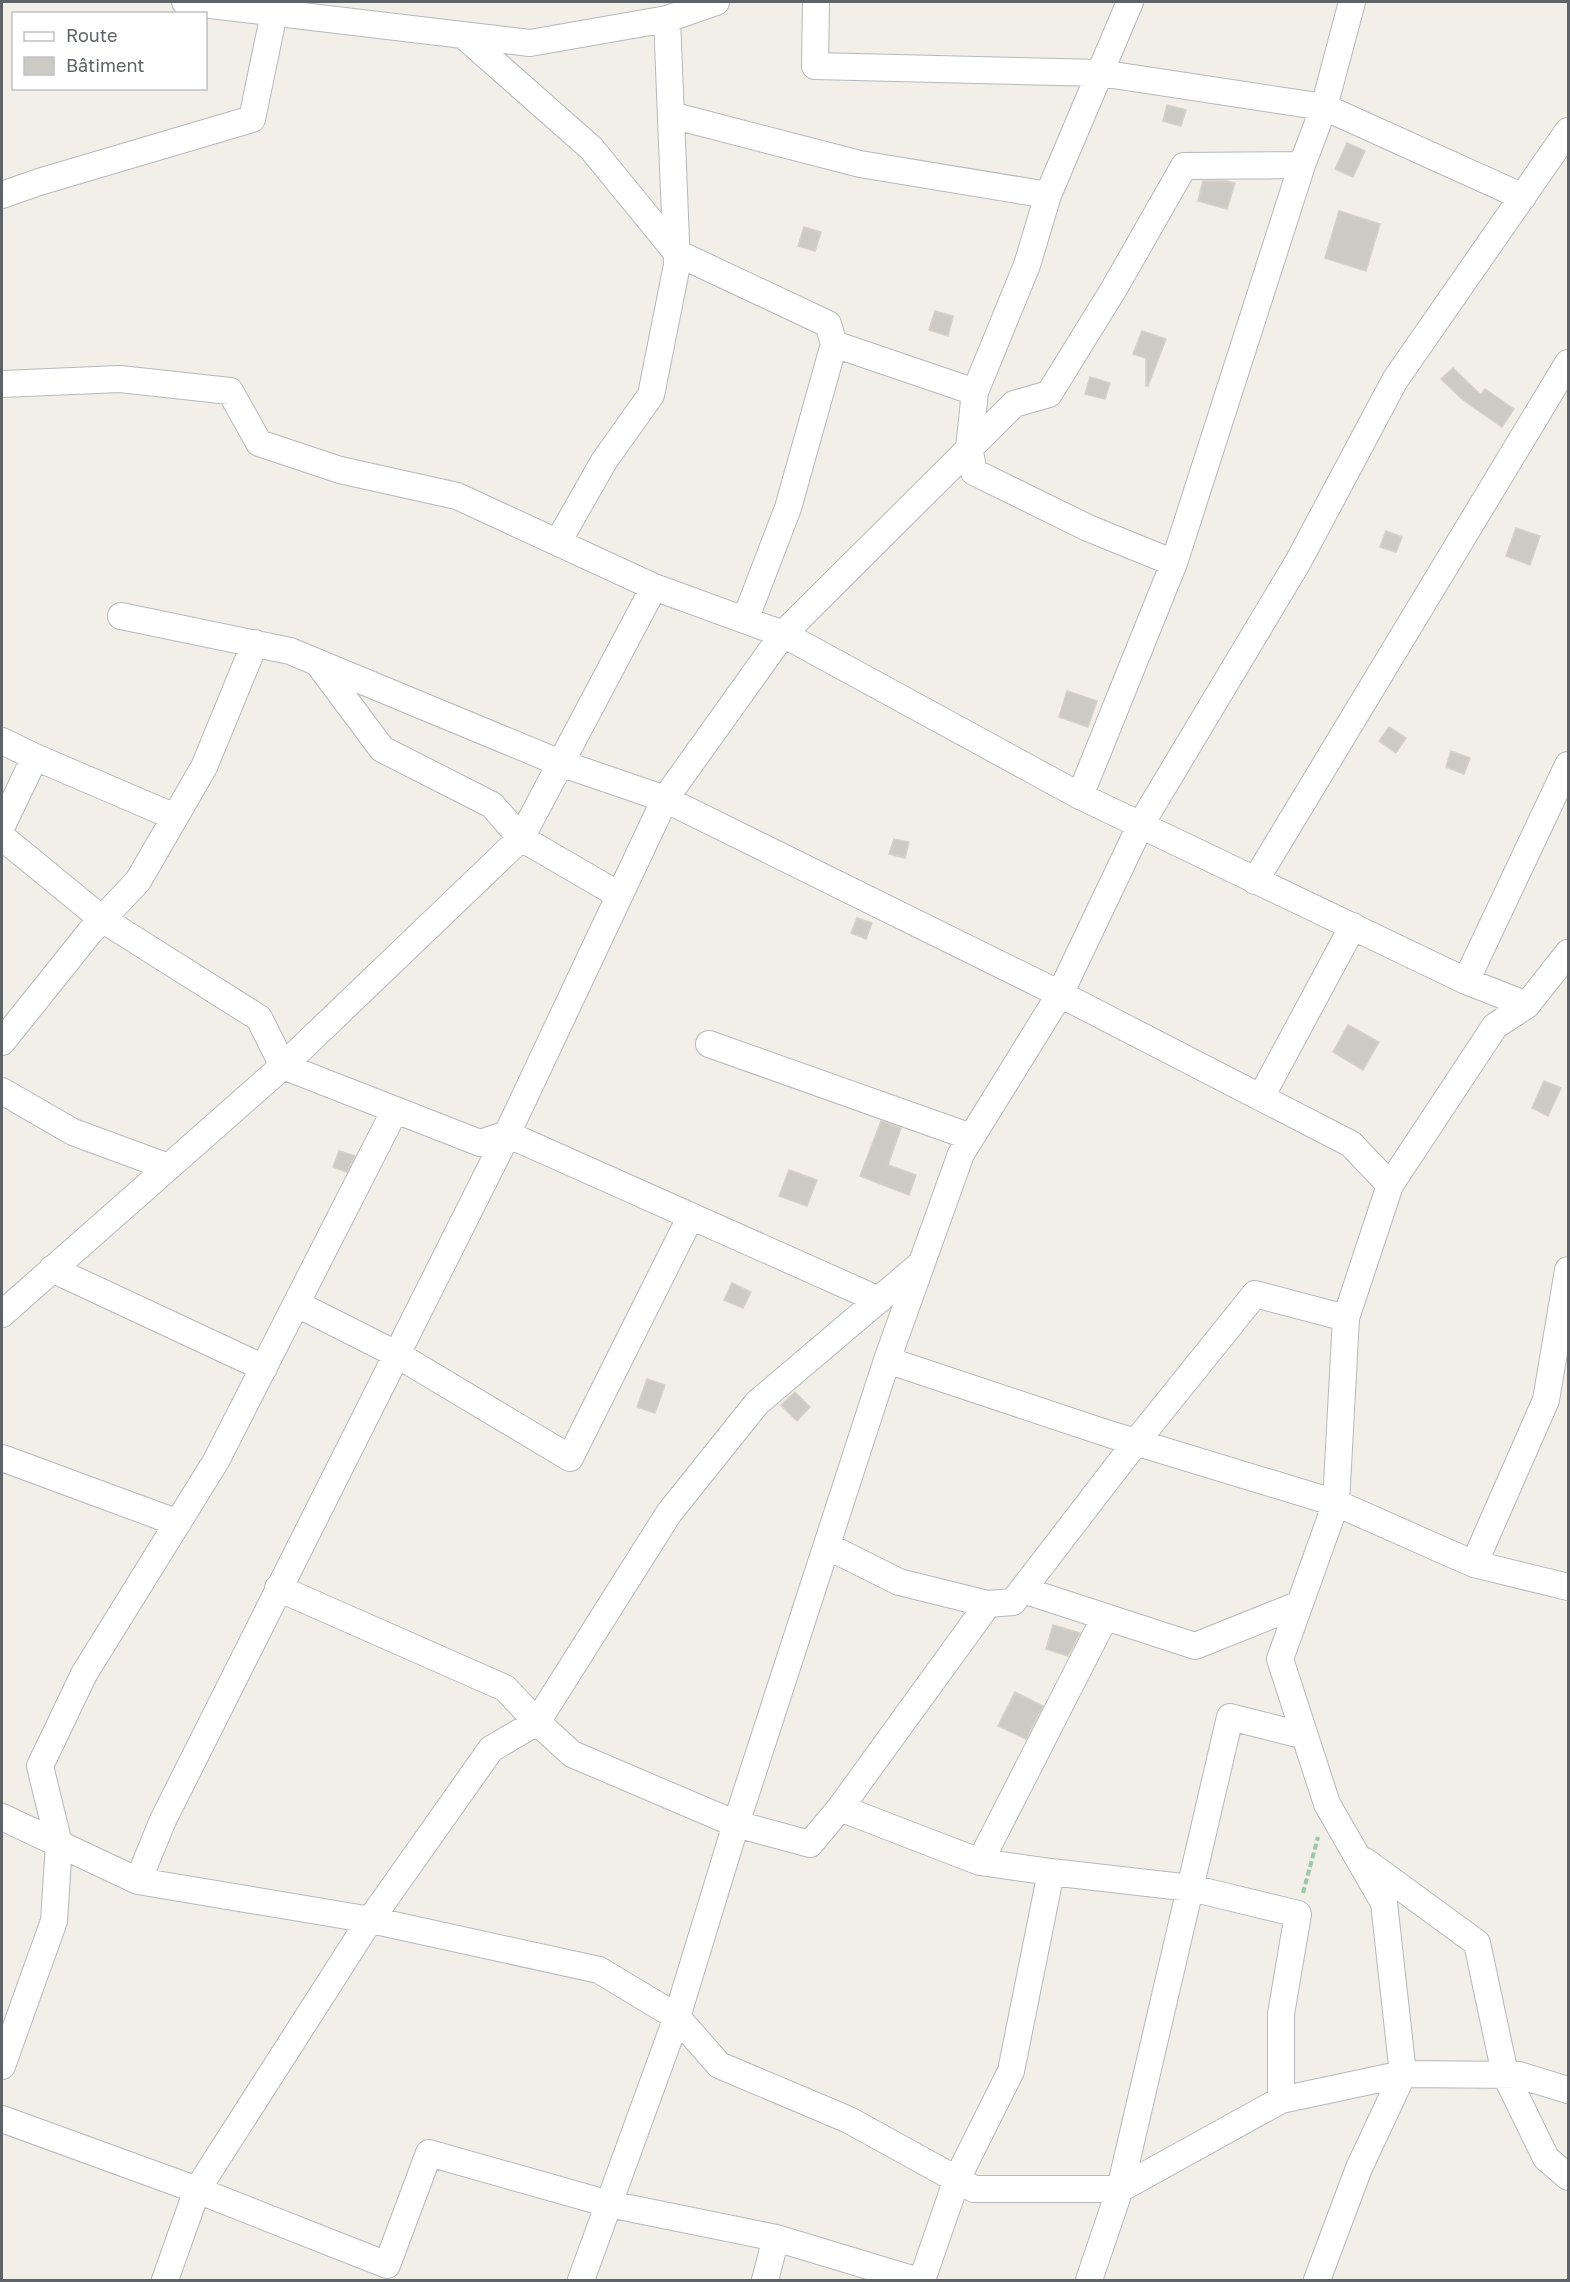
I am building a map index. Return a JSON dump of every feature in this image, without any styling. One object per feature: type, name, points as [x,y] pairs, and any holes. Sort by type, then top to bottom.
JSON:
[{"type":"street","points":[[185,2],[274,12],[362,12],[463,35],[530,43],[667,19],[717,2]]},
{"type":"street","points":[[816,2],[815,66],[1100,73],[1324,107],[1523,197]]},
{"type":"street","points":[[1130,2],[1048,195],[1027,265],[975,392],[969,448],[974,472],[1088,528],[1174,563]]},
{"type":"street","points":[[1080,796],[1174,563],[1302,165],[1324,107],[1352,2]]},
{"type":"street","points":[[2,195],[252,119],[274,12]]},
{"type":"street","points":[[558,542],[603,461],[651,395],[677,265],[667,19]]},
{"type":"street","points":[[463,35],[591,148],[677,253],[828,324],[834,344],[788,508],[745,620]]},
{"type":"street","points":[[671,115],[860,164],[1048,195]]},
{"type":"street","points":[[581,2280],[677,2017],[736,1824],[887,1360],[961,1154],[1060,994],[1141,824],[1298,562],[1395,380],[1569,131]]},
{"type":"street","points":[[138,1881],[163,1820],[507,1134],[665,799],[783,634],[1014,404],[1049,394],[1115,287],[1184,166],[1302,165]]},
{"type":"street","points":[[834,344],[975,392]]},
{"type":"street","points":[[1255,881],[1569,363]]},
{"type":"street","points":[[2,384],[120,379],[230,391],[259,443],[340,470],[457,496],[654,586],[783,634],[1080,796],[1467,981],[1527,1005]]},
{"type":"street","points":[[2,1314],[283,1066],[521,838],[654,586]]},
{"type":"street","points":[[121,616],[290,651],[560,764],[665,799],[1060,994],[1351,1144],[1390,1185]]},
{"type":"street","points":[[5,1032],[102,919],[138,881],[204,767],[255,643]]},
{"type":"street","points":[[317,662],[382,749],[492,805],[521,838],[619,895]]},
{"type":"street","points":[[2,741],[175,817]]},
{"type":"street","points":[[2,826],[35,757]]},
{"type":"street","points":[[1467,981],[1569,765]]},
{"type":"street","points":[[2,837],[102,919],[259,1018],[283,1066],[480,1143],[507,1134],[879,1300]]},
{"type":"street","points":[[1261,1097],[1353,926]]},
{"type":"street","points":[[1317,2280],[1359,2168],[1403,2074],[1384,1903],[1327,1804],[1281,1659],[1336,1503],[1346,1318],[1390,1185],[1495,1026],[1527,1005],[1569,953]]},
{"type":"street","points":[[709,1044],[971,1137]]},
{"type":"street","points":[[2,1091],[73,1132],[168,1167]]},
{"type":"street","points":[[2,2066],[54,1921],[59,1844],[40,1766],[84,1674],[216,1461],[396,1110]]},
{"type":"street","points":[[297,1304],[396,1354],[570,1458],[692,1216]]},
{"type":"street","points":[[165,2280],[197,2190],[371,1920],[491,1749],[537,1722],[669,1513],[757,1403],[922,1263]]},
{"type":"street","points":[[52,1269],[264,1368]]},
{"type":"street","points":[[1474,1564],[1546,1400],[1569,1270]]},
{"type":"street","points":[[827,1546],[898,1582],[988,1604],[1013,1602],[1136,1442],[1255,1294],[1346,1318]]},
{"type":"street","points":[[887,1360],[1136,1442],[1336,1503],[1474,1564],[1569,1587]]},
{"type":"street","points":[[2,1458],[178,1523]]},
{"type":"street","points":[[278,1588],[505,1688],[572,1754],[736,1824],[810,1844],[840,1808],[988,1604]]},
{"type":"street","points":[[1023,1590],[1195,1646],[1300,1604]]},
{"type":"street","points":[[980,1862],[1105,1617]]},
{"type":"street","points":[[1089,2280],[1120,2189],[1230,1717],[1305,1736]]},
{"type":"street","points":[[840,1808],[980,1862],[1191,1888],[1298,1914],[1281,2014],[1281,2100]]},
{"type":"street","points":[[2,1817],[138,1881],[371,1920],[599,1970],[677,2017],[719,2065],[849,2120],[974,2189],[1120,2189],[1281,2100],[1403,2074],[1519,2075],[1569,2090]]},
{"type":"street","points":[[1356,1854],[1477,1943],[1505,2074],[1546,2158],[1569,2177]]},
{"type":"street","points":[[922,2280],[957,2180],[1011,2071],[1051,1872]]},
{"type":"street","points":[[2,2119],[197,2190],[386,2273],[429,2153],[609,2204],[776,2238],[915,2280]]},
{"type":"street","points":[[765,2280],[776,2238]]},
{"type":"path","points":[[1298,1914],[1327,1804]]},
{"type":"building","points":[[1167,105],[1186,110],[1181,126],[1163,121]]},
{"type":"building","points":[[1347,143],[1365,151],[1353,177],[1335,169]]},
{"type":"building","points":[[1203,181],[1235,183],[1227,209],[1198,201]]},
{"type":"building","points":[[1339,211],[1380,224],[1366,271],[1325,258]]},
{"type":"building","points":[[804,227],[821,232],[815,251],[798,246]]},
{"type":"building","points":[[935,311],[953,316],[948,336],[929,330]]},
{"type":"building","points":[[1142,331],[1166,339],[1148,386],[1146,386],[1146,358],[1133,354]]},
{"type":"building","points":[[1453,368],[1481,395],[1485,389],[1514,409],[1502,427],[1463,400],[1441,379]]},
{"type":"building","points":[[1090,377],[1110,383],[1105,399],[1085,394]]},
{"type":"building","points":[[1516,528],[1540,536],[1530,565],[1506,556]]},
{"type":"building","points":[[1386,531],[1402,537],[1396,552],[1380,547]]},
{"type":"building","points":[[1067,691],[1097,701],[1088,727],[1059,717]]},
{"type":"building","points":[[1389,727],[1406,738],[1396,753],[1379,741]]},
{"type":"building","points":[[1451,751],[1470,758],[1464,774],[1446,767]]},
{"type":"building","points":[[894,839],[909,842],[905,858],[889,854]]},
{"type":"building","points":[[857,918],[872,923],[866,939],[851,933]]},
{"type":"building","points":[[1348,1025],[1379,1042],[1363,1070],[1333,1052]]},
{"type":"building","points":[[1544,1081],[1561,1088],[1548,1116],[1532,1108]]},
{"type":"building","points":[[881,1121],[901,1128],[888,1165],[916,1175],[909,1195],[860,1176]]},
{"type":"building","points":[[339,1151],[355,1156],[347,1172],[333,1167]]},
{"type":"building","points":[[789,1170],[817,1180],[807,1206],[779,1196]]},
{"type":"building","points":[[732,1283],[751,1292],[743,1308],[724,1300]]},
{"type":"building","points":[[647,1379],[665,1385],[655,1413],[637,1407]]},
{"type":"building","points":[[795,1392],[810,1407],[797,1421],[781,1405]]},
{"type":"building","points":[[1053,1625],[1080,1633],[1068,1656],[1046,1649]]},
{"type":"building","points":[[1015,1692],[1043,1706],[1026,1739],[998,1726]]}]
